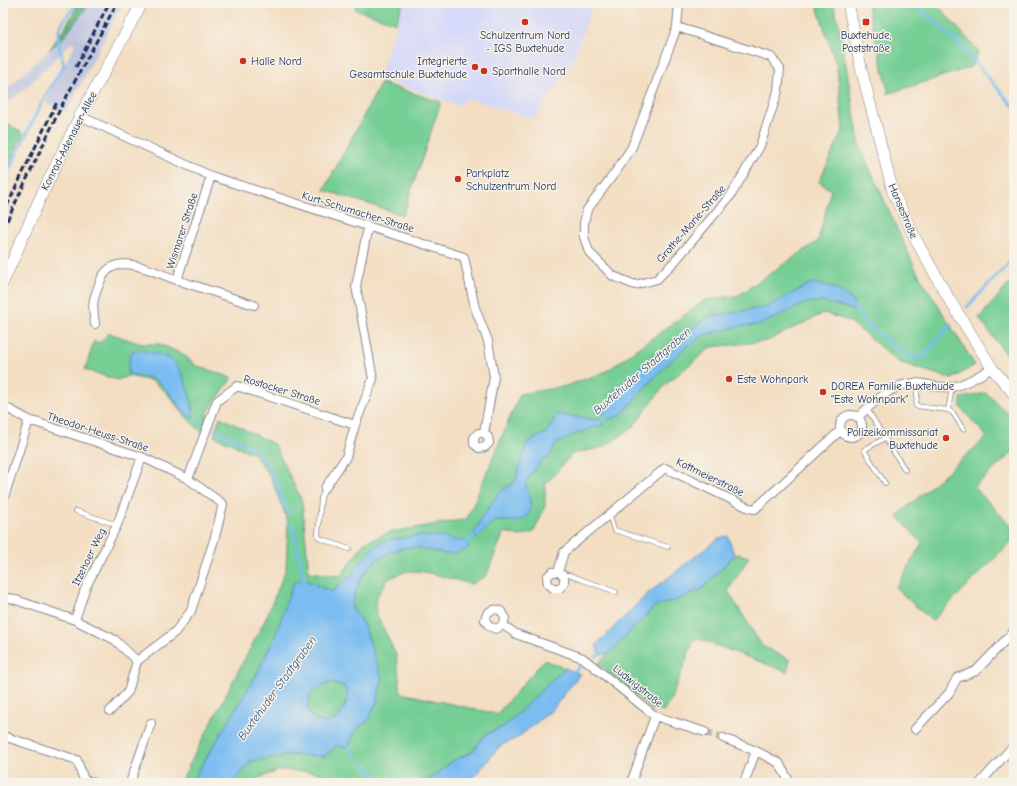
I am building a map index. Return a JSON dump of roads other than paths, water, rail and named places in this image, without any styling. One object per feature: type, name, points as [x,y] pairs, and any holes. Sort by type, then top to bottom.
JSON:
[{"type":"street","name":"Konrad-Adenauer-Allee","points":[[3,282],[42,194],[80,116],[142,3]]},
{"type":"street","name":"Grothe-Marie-Straße","points":[[677,27],[771,57],[780,69],[778,91],[760,146],[731,195],[675,261],[658,278],[635,285],[613,276],[589,252],[584,237],[584,223],[587,210],[632,147],[677,27],[679,3]]},
{"type":"street","name":"Hansestraße","points":[[848,3],[861,68],[893,192],[916,242],[948,299],[992,368],[1014,394]]},
{"type":"street","name":"Kurt-Schumacher-Straße","points":[[80,116],[211,176],[464,257],[475,308],[488,341],[494,377],[484,433]]},
{"type":"street","name":"Wismarer Straße","points":[[95,324],[92,303],[103,274],[114,265],[126,263],[177,280],[211,176]]},
{"type":"street","points":[[325,488],[346,457],[355,425],[373,379],[356,286],[368,227]]},
{"type":"street","points":[[177,280],[254,306]]},
{"type":"street","points":[[952,388],[979,376],[992,368]]},
{"type":"street","name":"Kottmeierstraße","points":[[561,574],[564,552],[665,468],[749,508],[755,509],[841,430],[841,422],[844,418],[851,415],[858,417],[878,399],[897,388],[914,382],[952,388]]},
{"type":"street","name":"Rostocker Straße","points":[[188,479],[217,401],[237,386],[355,425]]},
{"type":"street","name":"Theodor-Heuss-Straße","points":[[3,406],[29,420],[142,457],[188,479],[223,504],[215,537],[191,611],[175,632],[137,661]]},
{"type":"street","points":[[841,430],[848,436],[858,434],[862,425],[858,417]]},
{"type":"street","points":[[3,500],[29,420]]},
{"type":"street","name":"Itzehoer Weg","points":[[75,620],[85,589],[117,525],[142,457]]},
{"type":"street","points":[[10,598],[75,620],[115,640],[137,661],[128,692],[110,711]]},
{"type":"street","name":"Ludwigstraße","points":[[503,625],[516,634],[583,658],[655,716],[705,732]]},
{"type":"street","points":[[915,729],[949,693],[957,678],[976,671],[1014,631]]},
{"type":"street","points":[[631,783],[655,716]]},
{"type":"street","points":[[130,783],[151,723]]},
{"type":"street","points":[[3,736],[77,760],[85,782],[95,783]]},
{"type":"street","points":[[723,738],[756,751],[779,763],[790,783]]},
{"type":"street","points":[[980,783],[1014,745]]},
{"type":"street","points":[[744,783],[756,751]]},
{"type":"lane","points":[[918,383],[916,406],[948,410],[953,413],[962,430]]},
{"type":"lane","points":[[948,410],[952,388]]},
{"type":"lane","points":[[867,408],[905,470]]},
{"type":"lane","points":[[885,438],[864,450],[885,483]]},
{"type":"lane","points":[[325,488],[321,498],[319,538],[348,549]]},
{"type":"lane","points":[[76,511],[117,525]]},
{"type":"lane","points":[[609,514],[614,530],[668,548]]},
{"type":"lane","points":[[561,574],[569,575],[616,592]]},
{"type":"water","points":[[812,283],[829,287],[843,293],[853,301],[854,310],[824,302],[808,302],[760,325],[740,326],[704,335],[686,347],[659,372],[620,416],[609,419],[603,413],[614,391],[635,372],[707,317],[767,307]]},
{"type":"water","points":[[138,349],[169,358],[174,362],[186,385],[194,418],[183,411],[165,388],[153,379],[128,374],[130,354]]},
{"type":"water","points":[[557,414],[597,420],[600,418],[604,424],[570,436],[555,445],[549,457],[541,461],[525,483],[530,499],[530,510],[525,519],[519,521],[494,521],[476,539],[474,534],[482,517],[499,493],[515,482],[527,443],[547,432]]},
{"type":"water","points":[[416,536],[443,537],[456,541],[465,540],[469,547],[463,551],[450,554],[415,547],[401,548],[375,562],[364,573],[351,606],[364,626],[382,679],[378,699],[369,720],[356,729],[348,747],[336,746],[325,756],[289,755],[251,761],[233,783],[194,783],[197,773],[256,676],[276,634],[293,583],[304,579],[331,592],[352,575],[356,567],[375,546],[388,540]],"holes":[[[329,683],[344,686],[348,694],[345,706],[337,719],[325,723],[313,719],[307,707],[312,692]]]},
{"type":"water","points":[[728,536],[734,555],[702,589],[680,599],[655,606],[608,654],[599,654],[596,645],[646,595],[719,538]]},
{"type":"water","points":[[565,668],[580,674],[552,710],[517,738],[500,746],[469,783],[424,783],[453,761],[472,752],[485,735],[506,725]]},
{"type":"waterway","points":[[3,182],[43,100],[64,65],[59,45],[58,32],[60,26],[77,3]]},
{"type":"waterway","points":[[914,3],[957,42],[1014,107]]},
{"type":"waterway","name":"Buxtehuder Stadtgraben","points":[[967,307],[1014,258]]},
{"type":"waterway","name":"Buxtehuder Stadtgraben","points":[[851,306],[854,307],[863,321],[905,355],[922,359],[951,324]]},
{"type":"waterway","name":"Buxtehuder Stadtgraben","points":[[598,422],[608,415]]},
{"type":"waterway","points":[[194,418],[201,422]]},
{"type":"waterway","points":[[215,430],[255,449],[268,464],[288,514]]},
{"type":"waterway","points":[[292,524],[304,579]]},
{"type":"waterway","name":"Buxtehuder Stadtgraben","points":[[464,543],[477,534]]},
{"type":"waterway","points":[[595,657],[599,654]]},
{"type":"waterway","points":[[574,672],[581,666]]},
{"type":"waterway","points":[[348,747],[356,756]]},
{"type":"waterway","points":[[364,764],[383,783]]},
{"type":"tunnel","points":[[705,732],[723,738]]},
{"type":"railway","points":[[76,67],[109,3]]},
{"type":"railway","points":[[3,229],[61,107],[117,3]]},
{"type":"railway","points":[[3,214],[57,102]]},
{"type":"place","name":"Schulzentrum Nord - IGS Buxtehude","points":[[525,22]]},
{"type":"place","name":"Buxtehude, Poststraße","points":[[866,22]]},
{"type":"place","name":"Halle Nord","points":[[243,61]]},
{"type":"place","name":"Integrierte Gesamtschule Buxtehude","points":[[475,67]]},
{"type":"place","name":"Sporthalle Nord","points":[[484,71]]},
{"type":"place","name":"Parkplatz Schulzentrum Nord","points":[[458,179]]},
{"type":"place","name":"Este Wohnpark","points":[[729,379]]},
{"type":"place","name":"DOREA Familie Buxtehude \"Este Wohnpark\"","points":[[823,392]]},
{"type":"place","name":"Polizeikommissariat Buxtehude","points":[[946,438]]}]
